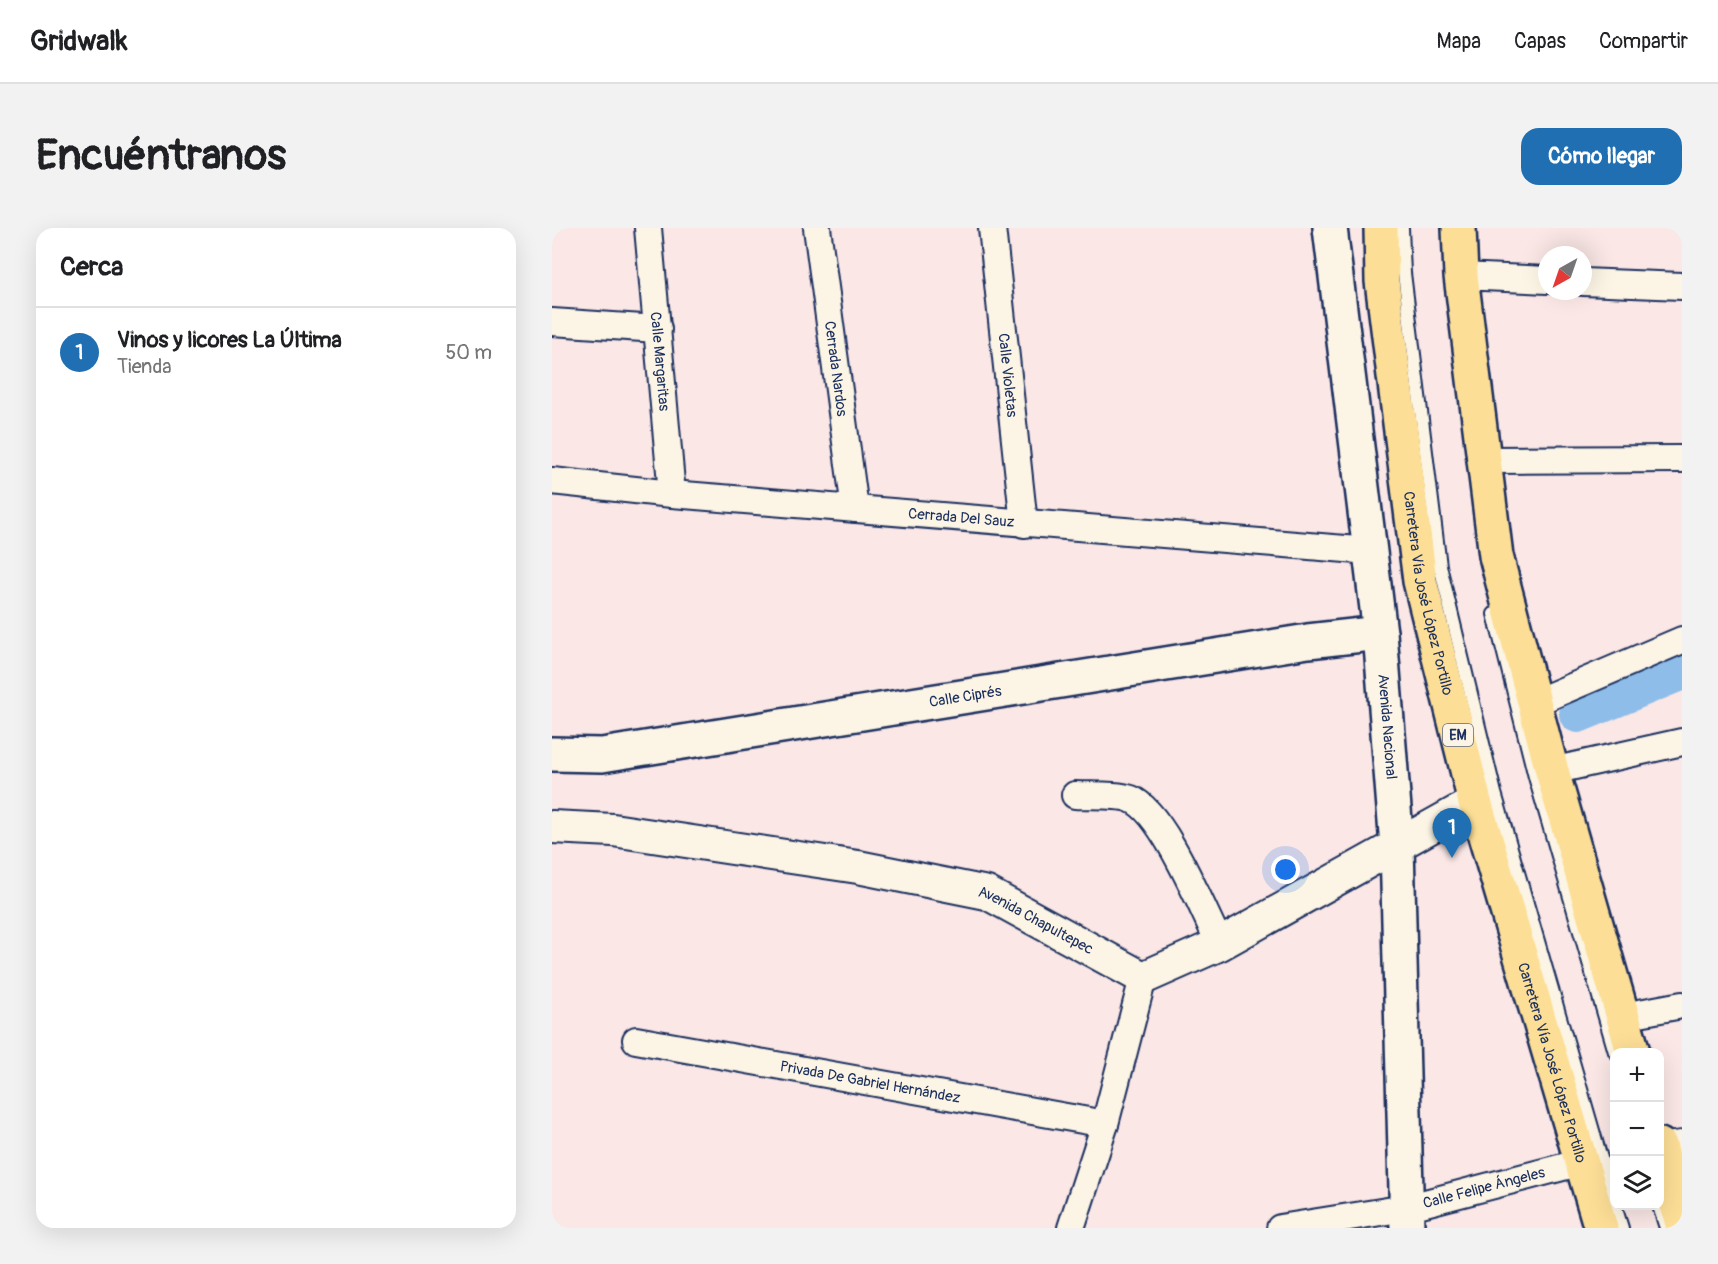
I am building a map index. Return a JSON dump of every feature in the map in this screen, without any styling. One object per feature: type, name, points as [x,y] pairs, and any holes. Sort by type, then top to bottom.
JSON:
[{"type":"main road","name":"Avenida Nacional","points":[[1330,228],[1380,633],[1397,846],[1407,1218]]},
{"type":"main road","name":"Carretera Vía José López Portillo","points":[[1381,228],[1383,280],[1420,580],[1475,802],[1601,1228]]},
{"type":"main road","points":[[1459,228],[1461,276],[1496,556],[1552,771],[1632,1048]]},
{"type":"main road","name":"Calle Ciprés","points":[[552,754],[602,755],[1308,641],[1380,633]]},
{"type":"main road","points":[[1663,1156],[1682,1224]]},
{"type":"street","name":"Calle Margaritas","points":[[648,228],[672,495]]},
{"type":"street","name":"Cerrada Nardos","points":[[817,228],[855,509]]},
{"type":"street","name":"Calle Violetas","points":[[992,228],[1024,524]]},
{"type":"street","points":[[1461,276],[1538,280]]},
{"type":"street","points":[[1592,282],[1682,286]]},
{"type":"street","points":[[552,322],[658,330]]},
{"type":"street","points":[[1484,460],[1682,459]]},
{"type":"street","name":"Cerrada Del Sauz","points":[[552,481],[672,495],[1370,551]]},
{"type":"street","points":[[1534,703],[1682,640]]},
{"type":"street","points":[[1552,771],[1682,742]]},
{"type":"street","points":[[1075,795],[1129,798],[1144,807],[1169,842],[1220,944]]},
{"type":"street","points":[[1071,1228],[1105,1124],[1143,978],[1220,944],[1475,802]]},
{"type":"street","name":"Avenida Chapultepec","points":[[552,826],[614,830],[834,864],[987,893],[1143,978]]},
{"type":"street","points":[[1623,1016],[1682,1005]]},
{"type":"street","name":"Privada De Gabriel Hernández","points":[[636,1040],[1105,1124]]},
{"type":"street","points":[[1664,1146],[1682,1144]]},
{"type":"street","name":"Calle Felipe Ángeles","points":[[1280,1228],[1407,1218],[1582,1162]]},
{"type":"lane","points":[[1402,228],[1404,273],[1440,566],[1495,793],[1610,1187]]},
{"type":"lane","points":[[1491,603],[1535,777],[1614,1048]]},
{"type":"lane","points":[[1617,1210],[1622,1228]]},
{"type":"lane","points":[[1660,1210],[1666,1228]]},
{"type":"waterway","points":[[1578,714],[1682,671]]},
{"type":"place","name":"Vinos y licores La Última","points":[[1452,858]]}]
